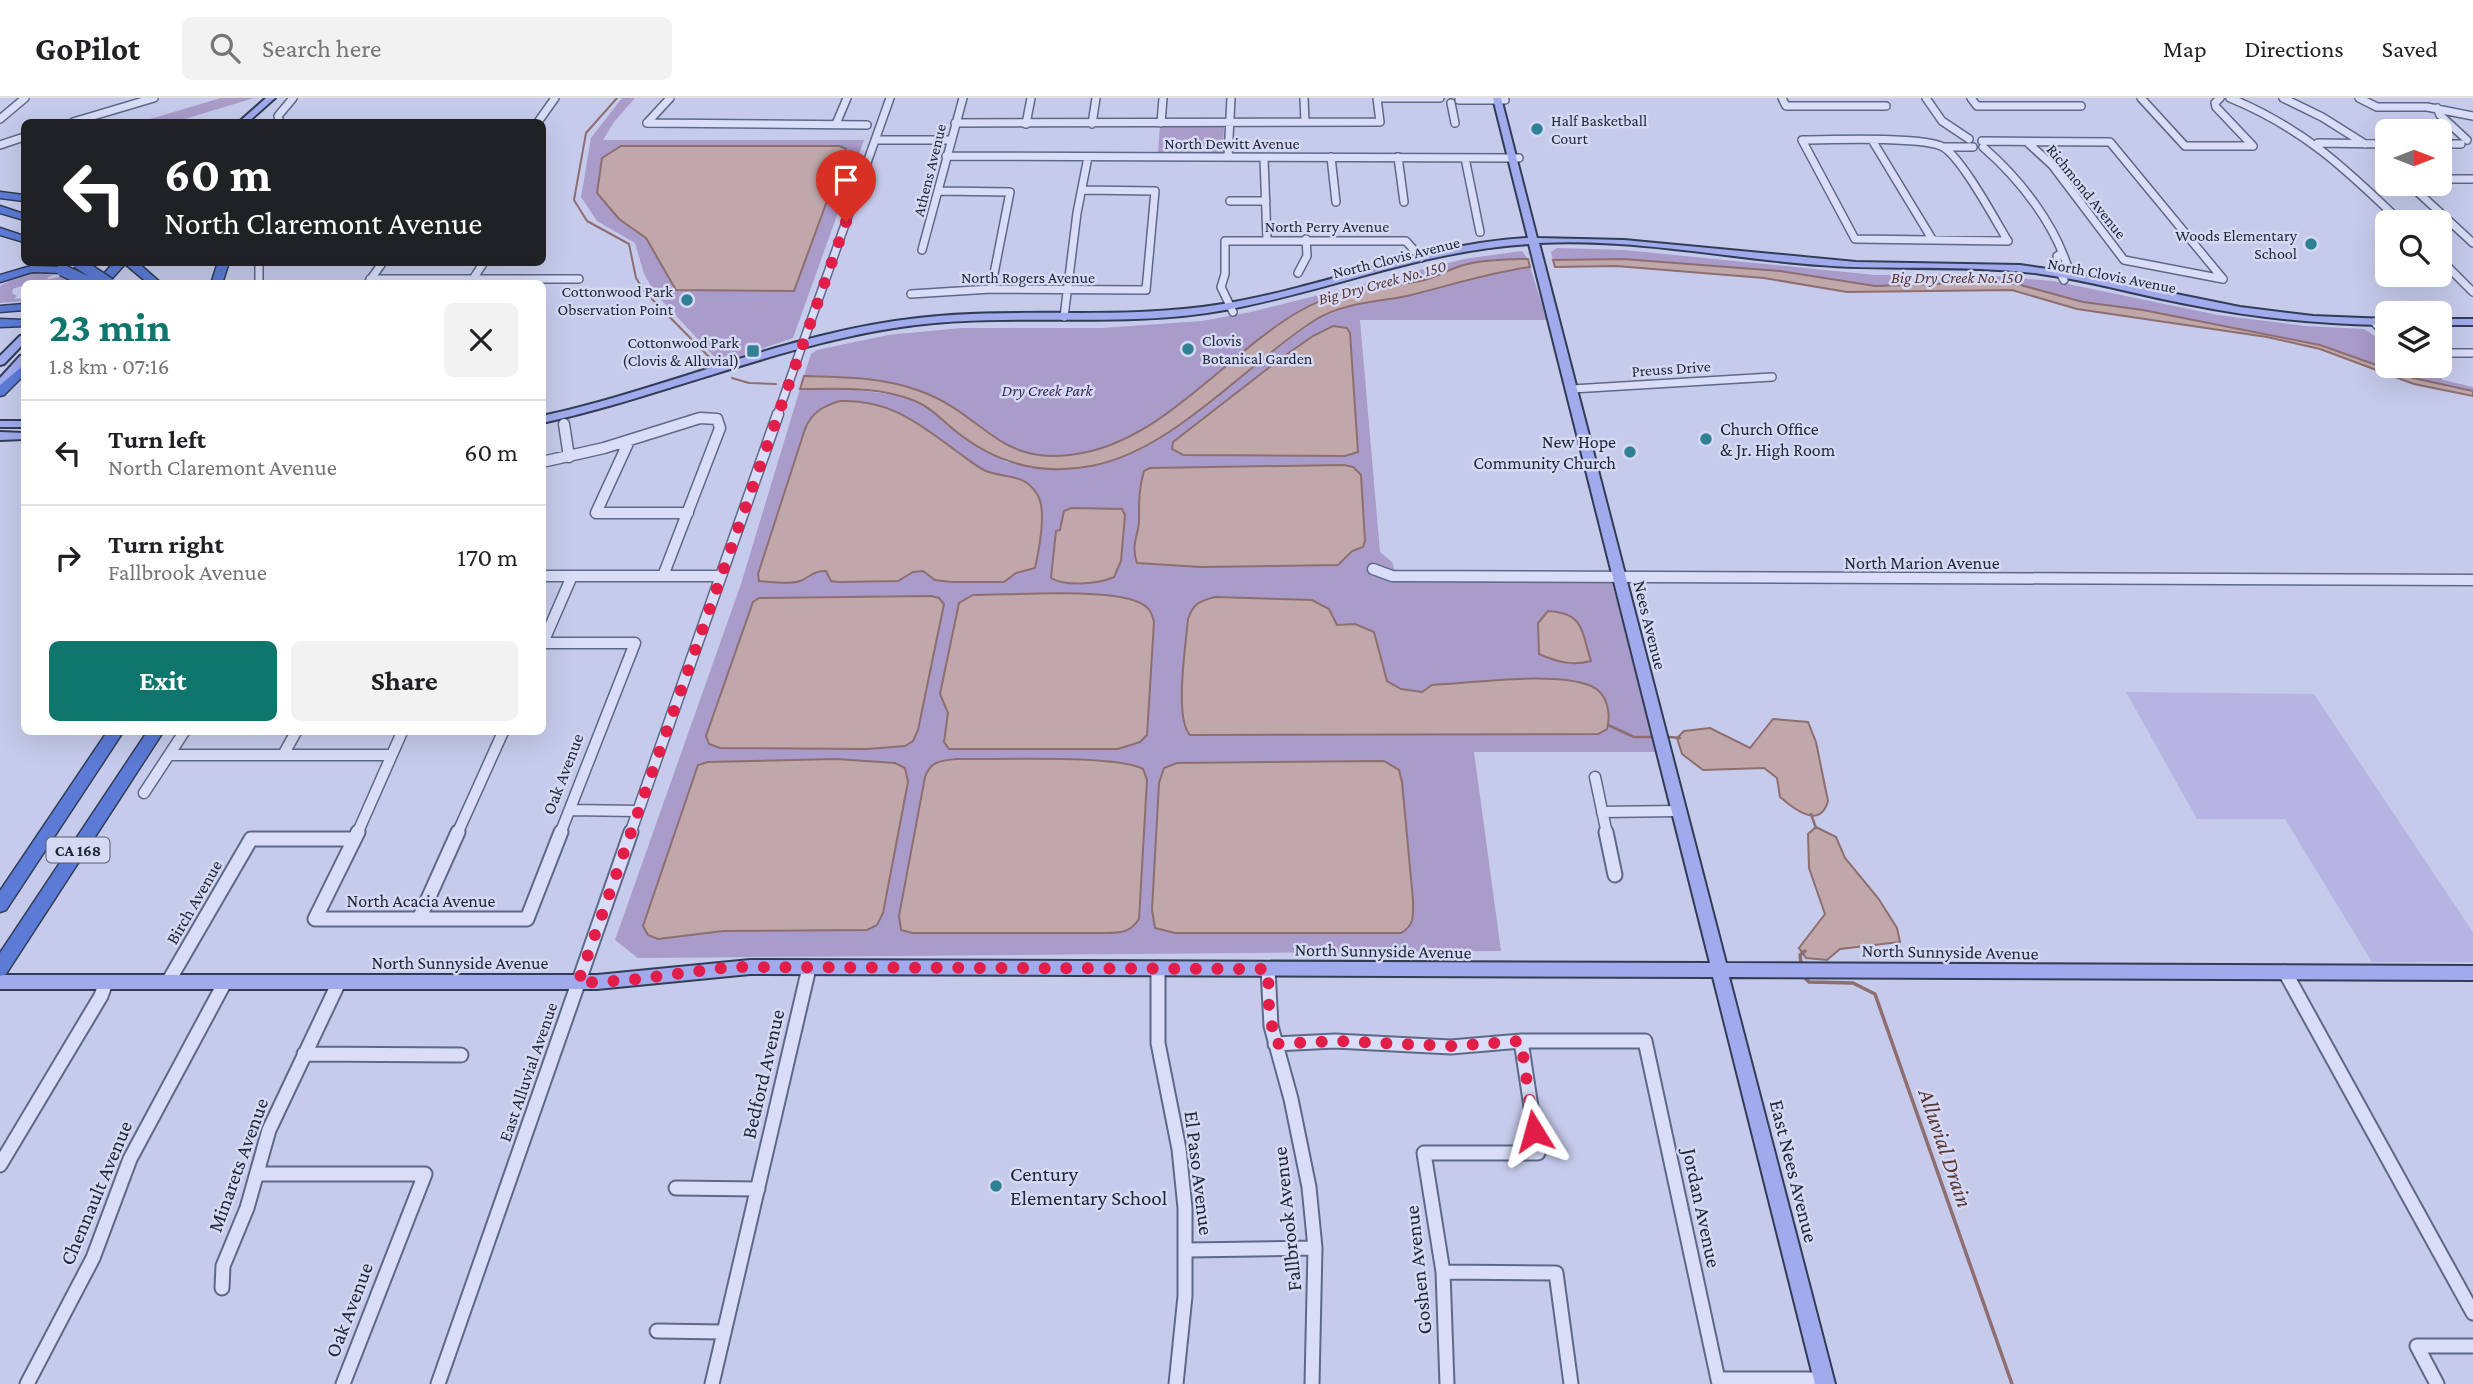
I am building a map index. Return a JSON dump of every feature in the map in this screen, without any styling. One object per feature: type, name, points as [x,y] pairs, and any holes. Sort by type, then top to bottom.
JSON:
[{"type":"highway","points":[[0,195],[21,198]]},
{"type":"highway","points":[[0,209],[21,215]]},
{"type":"highway","points":[[0,231],[21,238]]},
{"type":"highway","points":[[83,266],[104,280]]},
{"type":"highway","points":[[75,280],[87,266]]},
{"type":"highway","points":[[100,280],[114,266]]},
{"type":"highway","points":[[134,266],[152,280]]},
{"type":"highway","points":[[0,279],[31,269],[62,270],[86,280]]},
{"type":"highway","points":[[0,309],[21,307]]},
{"type":"highway","points":[[0,323],[21,323]]},
{"type":"highway","points":[[0,392],[21,372]]},
{"type":"highway","name":"CA 168","points":[[0,905],[113,735]]},
{"type":"highway","name":"CA 168","points":[[0,968],[153,735]]},
{"type":"main road","points":[[246,119],[271,98]]},
{"type":"main road","points":[[258,119],[283,98]]},
{"type":"main road","name":"Nees Avenue","points":[[1501,99],[1719,970]]},
{"type":"main road","name":"North Clovis Avenue","points":[[546,419],[634,397],[851,332],[938,319],[1145,316],[1232,309],[1458,249],[1537,243],[1622,242],[1855,264],[1995,266],[2064,277],[2221,313],[2295,322],[2311,320],[2375,323]]},
{"type":"main road","name":"North Clovis Avenue","points":[[546,427],[630,406],[802,346],[900,330],[978,324],[1143,323],[1232,309],[1475,254],[1537,243]]},
{"type":"main road","points":[[82,280],[95,266]]},
{"type":"main road","points":[[978,324],[1002,320],[1056,320],[1064,317]]},
{"type":"main road","points":[[2452,322],[2473,322]]},
{"type":"main road","points":[[0,362],[21,341]]},
{"type":"main road","points":[[0,385],[21,361]]},
{"type":"main road","points":[[564,424],[626,404],[634,397]]},
{"type":"main road","points":[[0,424],[21,424]]},
{"type":"main road","points":[[0,436],[21,436]]},
{"type":"main road","name":"North Sunnyside Avenue","points":[[0,982],[578,983],[630,980],[730,967],[2473,973]]},
{"type":"main road","name":"East Nees Avenue","points":[[1719,970],[1824,1382]]},
{"type":"street","points":[[0,118],[25,98]]},
{"type":"street","points":[[84,119],[154,98]]},
{"type":"street","points":[[279,119],[283,108],[293,98]]},
{"type":"street","points":[[540,119],[555,98]]},
{"type":"street","points":[[670,98],[647,123],[867,125]]},
{"type":"street","points":[[836,124],[846,98]]},
{"type":"street","name":"East Alluvial Avenue","points":[[438,1384],[637,811],[890,98]]},
{"type":"street","name":"Athens Avenue","points":[[922,250],[963,98]]},
{"type":"street","points":[[1026,124],[1031,98]]},
{"type":"street","points":[[1092,124],[1096,98]]},
{"type":"street","points":[[1161,123],[1163,98]]},
{"type":"street","points":[[1228,157],[1231,98]]},
{"type":"street","points":[[1304,98],[1306,122]]},
{"type":"street","points":[[955,123],[1380,122],[1377,98],[1440,98],[1451,103]]},
{"type":"street","points":[[1782,98],[1786,106],[1886,106],[1881,98]]},
{"type":"street","points":[[1926,98],[1942,121],[1970,143]]},
{"type":"street","points":[[1971,98],[1977,106],[2081,106],[2074,98]]},
{"type":"street","points":[[2141,98],[2185,146],[2264,144]]},
{"type":"street","points":[[2220,98],[2215,103],[2216,107],[2252,145]]},
{"type":"street","points":[[2230,98],[2282,121],[2318,144],[2388,210]]},
{"type":"street","points":[[2283,98],[2322,117],[2365,144]]},
{"type":"street","points":[[2358,98],[2377,107],[2437,108],[2473,116]]},
{"type":"street","points":[[1451,103],[1459,99],[1501,99]]},
{"type":"street","points":[[1451,103],[1455,123]]},
{"type":"street","points":[[2437,108],[2443,118],[2473,148]]},
{"type":"street","points":[[0,145],[21,138]]},
{"type":"street","points":[[876,140],[950,140]]},
{"type":"street","points":[[1942,146],[1958,162],[2009,238],[2001,242],[1855,239],[1802,140],[1872,140],[1942,146],[1956,149],[1970,143],[2026,142]]},
{"type":"street","points":[[1872,140],[1932,239]]},
{"type":"street","name":"Richmond Avenue","points":[[2026,142],[2110,142],[2223,279],[2124,260],[2052,165],[2026,142]]},
{"type":"street","points":[[1983,144],[2009,172],[2056,238],[2067,258],[2069,271],[2064,277]]},
{"type":"street","points":[[2318,144],[2375,144]]},
{"type":"street","name":"North Dewitt Avenue","points":[[946,156],[1515,158]]},
{"type":"street","points":[[1064,317],[1077,214],[1088,157]]},
{"type":"street","points":[[1331,157],[1336,202]]},
{"type":"street","points":[[1398,157],[1404,202]]},
{"type":"street","points":[[1264,158],[1267,239]]},
{"type":"street","points":[[1465,158],[1480,232]]},
{"type":"street","points":[[2452,178],[2473,179]]},
{"type":"street","name":"North Rogers Avenue","points":[[911,294],[991,289],[1146,290],[1155,191],[1082,190]]},
{"type":"street","points":[[939,191],[1010,192],[991,289]]},
{"type":"street","points":[[2422,196],[2473,243]]},
{"type":"street","points":[[1230,201],[1266,201]]},
{"type":"street","points":[[1298,274],[1307,256],[1306,239]]},
{"type":"street","name":"North Perry Avenue","points":[[1232,309],[1221,288],[1225,274],[1225,241],[1406,241],[1421,258]]},
{"type":"street","points":[[473,279],[481,266]]},
{"type":"street","points":[[2452,271],[2473,292]]},
{"type":"street","points":[[421,280],[579,279]]},
{"type":"street","points":[[2452,353],[2473,354]]},
{"type":"street","name":"Preuss Drive","points":[[1572,388],[1772,377]]},
{"type":"street","points":[[546,461],[629,441],[700,418],[717,419],[719,428],[663,576]]},
{"type":"street","points":[[564,424],[569,457]]},
{"type":"street","points":[[629,441],[596,513],[688,513]]},
{"type":"street","name":"North Marion Avenue","points":[[1373,569],[1392,576],[2473,580]]},
{"type":"street","points":[[546,576],[720,576]]},
{"type":"street","points":[[546,637],[572,576]]},
{"type":"street","name":"Oak Avenue","points":[[527,919],[635,643],[546,644]]},
{"type":"street","points":[[144,793],[182,735]]},
{"type":"street","points":[[282,755],[294,735]]},
{"type":"street","points":[[353,839],[375,798],[390,755],[400,735]]},
{"type":"street","points":[[419,919],[502,735]]},
{"type":"street","points":[[169,755],[390,755]]},
{"type":"street","points":[[1595,777],[1615,875]]},
{"type":"street","points":[[570,810],[637,811]]},
{"type":"street","points":[[1602,811],[1678,811]]},
{"type":"street","name":"Birch Avenue","points":[[168,982],[251,839],[353,839]]},
{"type":"street","name":"North Acacia Avenue","points":[[353,839],[315,919],[527,919]]},
{"type":"street","name":"Bedford Avenue","points":[[712,1384],[809,968]]},
{"type":"street","name":"El Paso Avenue","points":[[1158,968],[1156,1016],[1159,1056],[1179,1149],[1188,1250],[1176,1384]]},
{"type":"street","name":"Fallbrook Avenue","points":[[1268,969],[1269,1008],[1275,1044],[1301,1139],[1315,1248],[1312,1384]]},
{"type":"street","points":[[2285,972],[2473,1313]]},
{"type":"street","points":[[0,1165],[101,996],[106,982]]},
{"type":"street","name":"Chennault Avenue","points":[[27,1384],[98,1247],[130,1159],[225,982]]},
{"type":"street","name":"Minarets Avenue","points":[[222,1288],[223,1266],[247,1208],[269,1130],[339,982]]},
{"type":"street","points":[[1275,1044],[1335,1041],[1451,1046],[1521,1041]]},
{"type":"street","name":"Jordan Avenue","points":[[1521,1041],[1645,1041],[1718,1381]]},
{"type":"street","name":"Goshen Avenue","points":[[1447,1384],[1443,1272],[1424,1153],[1538,1153],[1521,1041]]},
{"type":"street","points":[[304,1054],[461,1055]]},
{"type":"street","name":"Oak Avenue","points":[[257,1174],[425,1174],[343,1384]]},
{"type":"street","points":[[676,1188],[758,1189]]},
{"type":"street","points":[[1188,1250],[1315,1248]]},
{"type":"street","points":[[1443,1272],[1556,1273],[1571,1384]]},
{"type":"street","points":[[657,1331],[724,1332]]},
{"type":"street","points":[[2437,1384],[2417,1346],[2473,1346]]},
{"type":"street","points":[[1718,1381],[1824,1382]]},
{"type":"shaded area","points":[[621,146],[840,146],[846,149],[794,291],[676,290],[646,238],[619,219],[597,193],[602,158]]},
{"type":"shaded area","points":[[1528,259],[1530,267],[1325,314],[1289,338],[1180,425],[1121,457],[1091,466],[1054,469],[1018,464],[1001,458],[968,440],[926,406],[901,396],[859,389],[800,389],[804,376],[863,379],[906,386],[943,401],[1014,448],[1034,454],[1058,456],[1087,452],[1116,442],[1171,411],[1272,329],[1312,305],[1342,294],[1421,281],[1470,263]]},
{"type":"shaded area","points":[[1623,259],[1780,271],[1875,286],[1995,282],[2017,284],[2083,302],[2143,310],[2320,345],[2375,365],[2375,369],[2320,349],[2267,337],[2077,309],[2012,290],[1847,292],[1764,278],[1616,266],[1555,267],[1553,260]]},
{"type":"shaded area","points":[[1333,326],[1347,328],[1350,333],[1358,452],[1345,456],[1183,455],[1172,449],[1173,442],[1280,359]]},
{"type":"shaded area","points":[[2398,378],[2413,378],[2473,391],[2473,396]]},
{"type":"shaded area","points":[[840,401],[873,404],[902,415],[982,469],[1021,480],[1032,487],[1040,501],[1041,509],[1041,530],[1035,568],[1016,573],[1004,582],[935,580],[923,571],[913,572],[898,581],[831,581],[826,571],[795,582],[759,581],[758,574],[805,429],[819,410]]},
{"type":"shaded area","points":[[1353,467],[1361,475],[1365,541],[1363,547],[1352,551],[1338,565],[1201,567],[1137,563],[1134,549],[1139,524],[1140,489],[1144,471],[1150,468]]},
{"type":"shaded area","points":[[1071,508],[1122,509],[1125,515],[1121,561],[1114,577],[1082,584],[1065,583],[1051,578],[1056,531],[1060,530],[1064,511]]},
{"type":"shaded area","points":[[973,595],[1104,595],[1144,605],[1151,612],[1154,622],[1147,735],[1140,742],[1118,749],[949,749],[944,742],[948,713],[940,694],[959,603]]},
{"type":"shaded area","points":[[1215,597],[1312,600],[1329,609],[1337,625],[1355,624],[1374,632],[1387,681],[1401,689],[1422,692],[1432,685],[1536,679],[1557,679],[1591,686],[1597,689],[1607,704],[1607,729],[1598,734],[1190,735],[1185,726],[1182,697],[1188,619],[1197,604]]},
{"type":"shaded area","points":[[759,598],[939,598],[944,604],[918,730],[913,741],[905,746],[867,749],[720,748],[709,744],[706,736],[753,602]]},
{"type":"shaded area","points":[[1548,611],[1560,612],[1575,620],[1582,632],[1591,661],[1565,662],[1539,654],[1538,623]]},
{"type":"shaded area","points":[[2126,692],[2314,694],[2473,932],[2473,962],[2372,962],[2285,819],[2197,819]]},
{"type":"shaded area","points":[[1773,719],[1808,722],[1816,742],[1828,801],[1819,814],[1813,816],[1799,811],[1780,797],[1777,778],[1764,768],[1703,770],[1682,754],[1677,738],[1684,731],[1710,728],[1750,748]]},
{"type":"shaded area","points":[[836,759],[895,763],[905,768],[908,782],[883,913],[877,925],[867,930],[723,931],[658,939],[648,935],[643,926],[698,765],[708,762]]},
{"type":"shaded area","points":[[956,759],[1107,761],[1143,769],[1147,780],[1139,919],[1135,924],[1123,932],[1113,933],[912,933],[901,930],[899,916],[925,777],[937,763]]},
{"type":"shaded area","points":[[1384,761],[1399,770],[1402,782],[1413,900],[1412,920],[1406,930],[1401,933],[1175,933],[1155,928],[1152,910],[1159,783],[1164,768],[1177,763]]},
{"type":"shaded area","points":[[1816,827],[1836,837],[1845,858],[1878,898],[1897,928],[1900,942],[1840,949],[1827,960],[1806,958],[1799,948],[1825,914],[1809,868],[1808,834]]},
{"type":"green space","points":[[221,98],[254,98],[185,119],[150,119]]},
{"type":"green space","points":[[622,98],[635,98],[614,122],[603,140],[864,140],[793,338],[720,363],[655,293],[644,274],[635,243],[597,221],[581,197],[591,138]]},
{"type":"green space","points":[[1160,125],[1224,125],[1223,152],[1158,153]]},
{"type":"green space","points":[[1557,248],[1624,250],[1875,275],[1971,274],[2053,281],[2218,315],[2305,326],[2364,329],[2375,336],[2375,365],[2320,345],[2143,310],[2083,302],[2017,284],[1995,282],[1875,286],[1743,268],[1623,259],[1553,260],[1551,252]]},
{"type":"green space","name":"Dry Creek Park","points":[[1522,251],[1528,259],[1472,263],[1425,280],[1341,294],[1312,305],[1272,329],[1171,411],[1116,443],[1087,452],[1057,456],[1033,454],[1013,448],[943,401],[906,386],[863,379],[804,376],[811,354],[817,350],[888,335],[961,328],[1102,328],[1202,321],[1251,312],[1464,259]]},
{"type":"green space","points":[[1530,267],[1547,320],[1360,320],[1380,552],[1392,562],[1395,571],[1609,571],[1657,752],[1474,752],[1501,951],[638,958],[615,940],[741,584],[800,389],[850,389],[902,396],[928,408],[955,431],[1006,462],[1040,468],[1065,468],[1143,448],[1317,319],[1358,303],[1436,289],[1490,273]]},
{"type":"green space","points":[[34,273],[53,275],[47,278],[49,279],[64,276],[68,279],[21,280],[21,286],[13,289],[12,293],[17,296],[14,299],[21,298],[21,301],[0,303],[0,286],[15,277]]},
{"type":"green space","points":[[2413,378],[2441,378],[2473,387],[2473,391]]},
{"type":"waterway","name":"Big Dry Creek No. 150","points":[[617,98],[586,133],[574,200],[587,221],[629,244],[636,278],[645,292],[715,363]]},
{"type":"waterway","name":"Big Dry Creek No. 150","points":[[732,378],[749,383],[776,384]]},
{"type":"waterway","name":"Alluvial Drain","points":[[1608,725],[1634,737],[1654,737]]},
{"type":"waterway","name":"Alluvial Drain","points":[[1670,737],[1680,738]]},
{"type":"waterway","name":"Alluvial Drain","points":[[1811,814],[1816,828]]},
{"type":"waterway","name":"Alluvial Drain","points":[[1801,963],[1800,955],[1805,951]]},
{"type":"waterway","name":"Alluvial Drain","points":[[1805,978],[1809,982],[1853,983],[1875,994],[2012,1384]]},
{"type":"place","name":"Half Basketball Court","points":[[1537,129]]},
{"type":"place","name":"Woods Elementary School","points":[[2311,244]]},
{"type":"place","name":"Cottonwood Park Observation Point","points":[[687,300]]},
{"type":"place","name":"Clovis Botanical Garden","points":[[1188,349]]},
{"type":"place","name":"Cottonwood Park (Clovis & Alluvial)","points":[[753,351]]},
{"type":"place","name":"Church Office & Jr. High Room","points":[[1706,439]]},
{"type":"place","name":"New Hope Community Church","points":[[1630,452]]},
{"type":"place","name":"Century Elementary School","points":[[996,1186]]},
{"type":"route","points":[[846,222],[578,983],[630,980],[730,967],[1268,969],[1269,1008],[1275,1044],[1335,1041],[1451,1046],[1521,1041],[1534,1131]]}]
